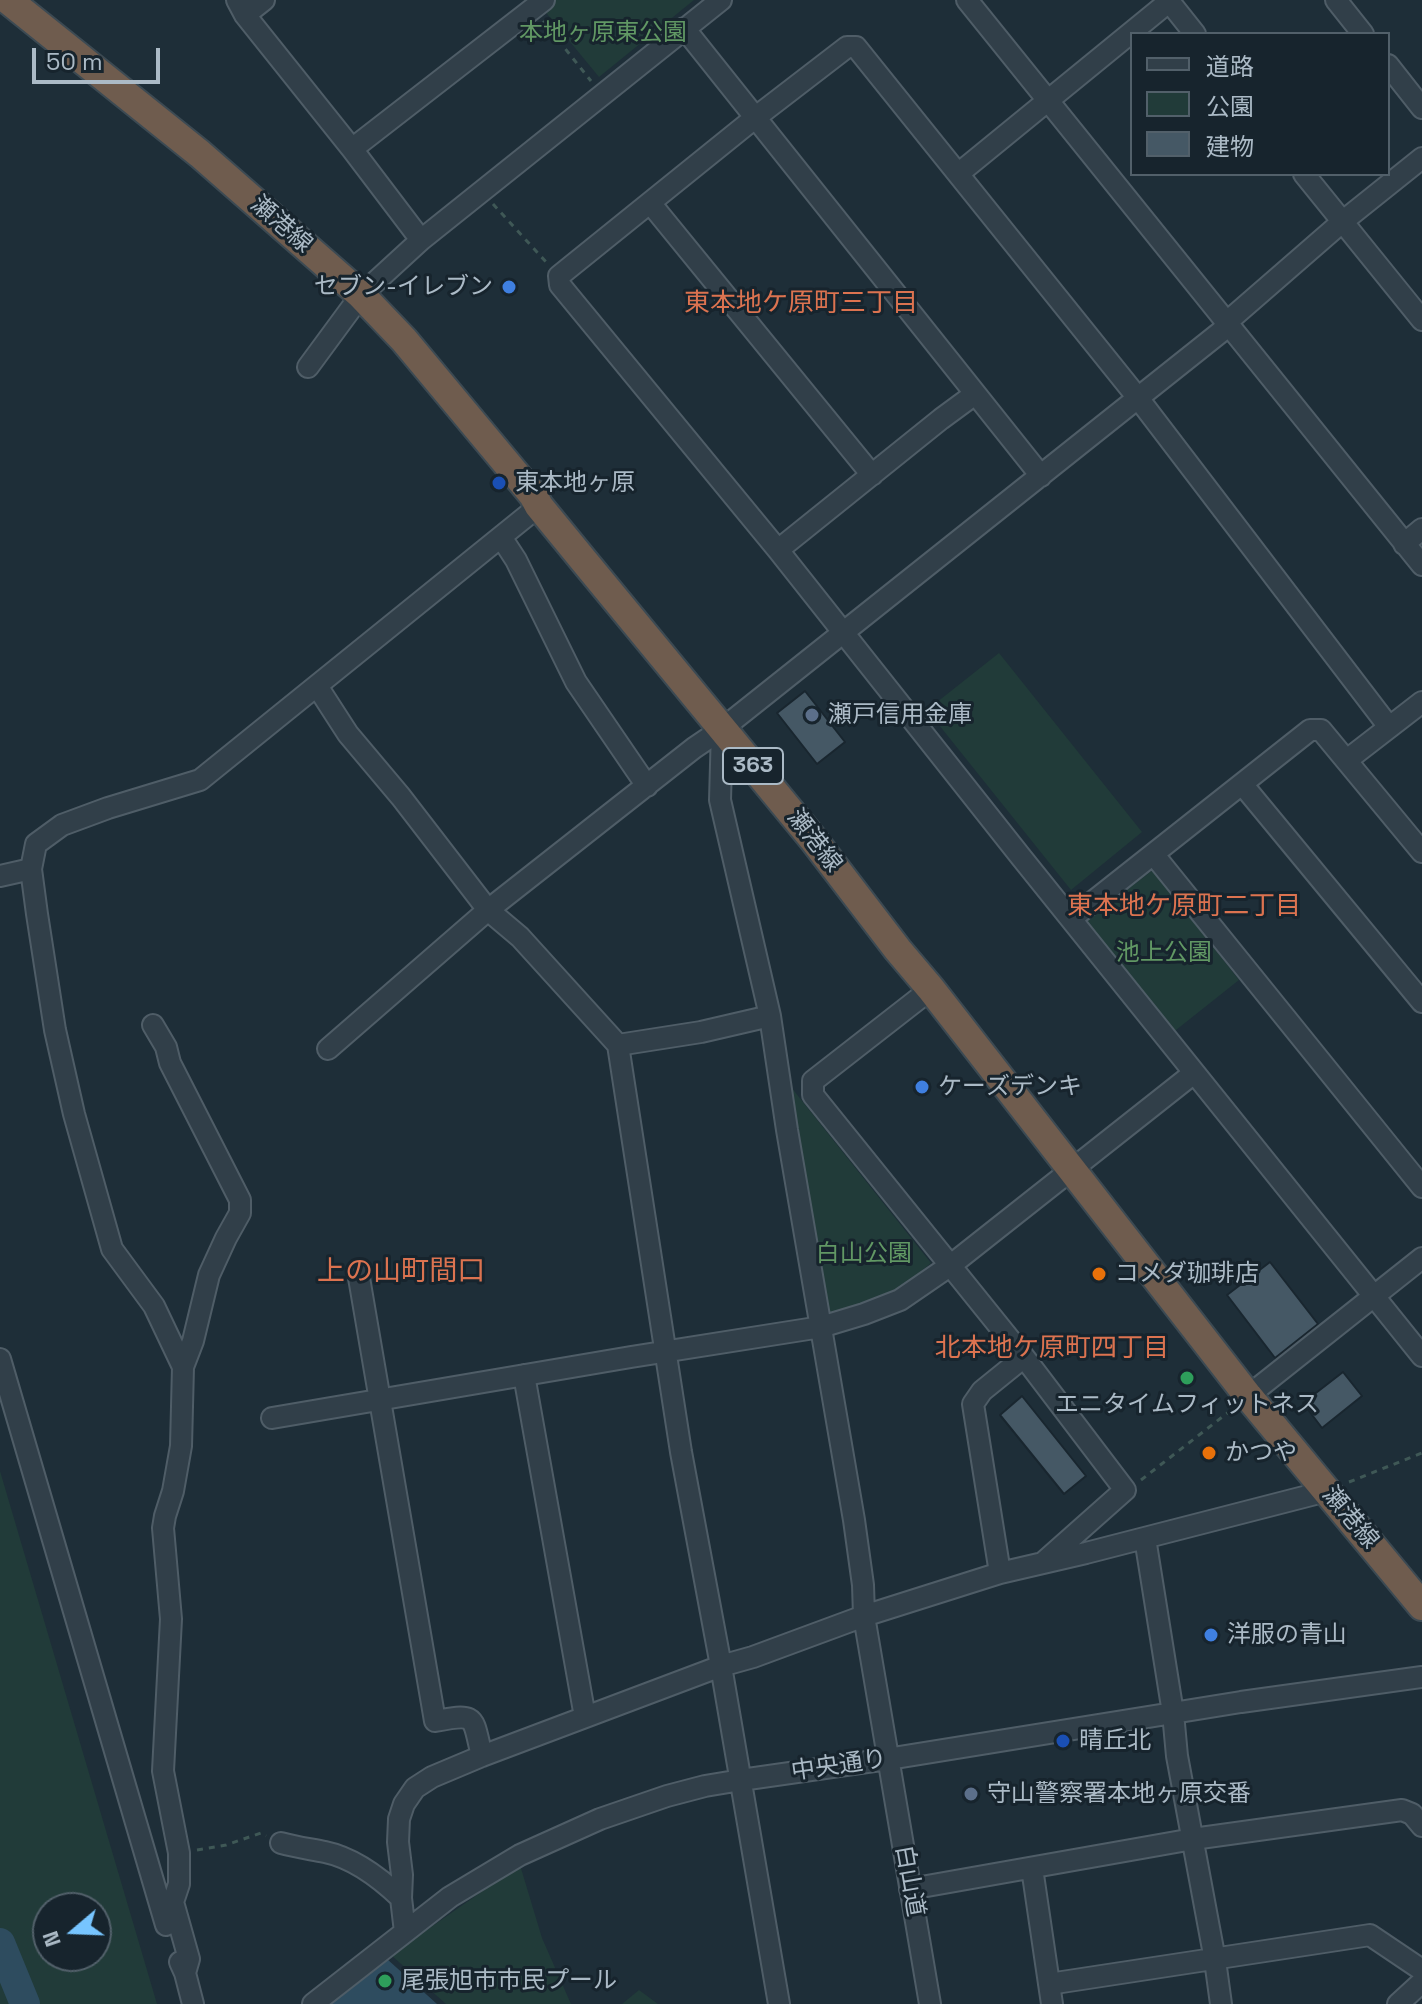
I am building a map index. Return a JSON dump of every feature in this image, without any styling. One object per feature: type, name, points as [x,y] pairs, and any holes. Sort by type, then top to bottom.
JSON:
[{"type":"highway","name":"瀬港線","points":[[8,0],[200,154],[361,295],[414,352],[813,839],[1248,1396],[1422,1606]]},
{"type":"street","points":[[264,0],[241,8],[421,240]]},
{"type":"street","points":[[308,367],[361,295],[421,240],[721,0]]},
{"type":"street","points":[[967,0],[1422,565]]},
{"type":"street","points":[[1131,32],[1169,0],[1193,32]]},
{"type":"street","points":[[1336,0],[1361,32]]},
{"type":"street","points":[[352,149],[534,3]]},
{"type":"street","points":[[684,28],[1041,476]]},
{"type":"street","points":[[958,174],[1130,33]]},
{"type":"street","points":[[1389,727],[1138,398],[856,47],[847,47],[756,117],[559,276],[560,285],[778,550],[1422,1356]]},
{"type":"street","points":[[1390,68],[1422,108]]},
{"type":"street","points":[[328,1049],[488,910],[722,729],[1222,331],[1227,322],[1342,222],[1422,158]]},
{"type":"street","points":[[1306,176],[1422,320]]},
{"type":"street","points":[[651,204],[872,475]]},
{"type":"street","points":[[778,550],[975,394]]},
{"type":"street","points":[[183,1367],[154,1306],[112,1249],[74,1114],[55,1030],[31,869],[36,844],[62,825],[200,780],[539,506]]},
{"type":"street","points":[[1404,544],[1422,529]]},
{"type":"street","points":[[501,537],[516,560],[576,682],[647,786]]},
{"type":"street","points":[[317,686],[348,734],[488,910],[520,937],[618,1045],[681,1452],[779,2004]]},
{"type":"street","points":[[1347,760],[1422,702]]},
{"type":"street","name":"白山道","points":[[722,729],[720,800],[770,1016],[854,1520],[864,1616],[930,2004]]},
{"type":"street","points":[[1071,919],[1310,730],[1321,730],[1422,852]]},
{"type":"street","points":[[1242,784],[1422,1002]]},
{"type":"street","points":[[1154,855],[1422,1187]]},
{"type":"street","points":[[0,876],[31,869]]},
{"type":"street","points":[[931,989],[813,1081],[813,1095],[1024,1357],[1125,1490],[1042,1564]]},
{"type":"street","points":[[618,1045],[701,1032],[770,1016]]},
{"type":"street","points":[[153,1025],[240,1200],[240,1213],[209,1275],[193,1341],[183,1367],[181,1446],[163,1528],[171,1619],[163,1771],[179,1853],[179,1884],[173,1902],[189,1959],[185,1973]]},
{"type":"street","points":[[272,1418],[821,1327],[864,1314],[900,1300],[951,1265],[1194,1073]]},
{"type":"street","points":[[1248,1396],[1422,1258]]},
{"type":"street","points":[[358,1272],[435,1721],[468,1718],[474,1724],[482,1756]]},
{"type":"street","points":[[1000,1573],[973,1404],[982,1391],[1024,1357]]},
{"type":"street","points":[[0,1359],[172,1943],[185,1973],[193,2004]]},
{"type":"street","points":[[524,1375],[585,1717]]},
{"type":"street","points":[[405,1932],[399,1819],[404,1804],[415,1788],[432,1777],[721,1666],[864,1616],[1000,1573],[1327,1491]]},
{"type":"street","points":[[1145,1538],[1177,1756],[1221,2004]]},
{"type":"street","name":"中央通り","points":[[313,2004],[450,1897],[520,1855],[600,1819],[667,1796],[741,1780],[1422,1677]]},
{"type":"street","points":[[910,1889],[1193,1839],[1402,1810],[1412,1814],[1422,1826]]},
{"type":"street","points":[[281,1843],[327,1852],[354,1863],[382,1880],[401,1898]]},
{"type":"street","points":[[1032,1868],[1050,1994],[1215,1960],[1370,1935],[1422,1970]]},
{"type":"street","points":[[1398,2004],[1422,1982]]},
{"type":"path","points":[[534,3],[603,96]]},
{"type":"path","points":[[482,193],[559,276]]},
{"type":"path","points":[[1123,1487],[1137,1484],[1248,1396]]},
{"type":"path","points":[[1327,1491],[1422,1453]]},
{"type":"path","points":[[179,1853],[226,1845],[261,1833],[281,1843]]},
{"type":"green space","name":"本地ヶ原東公園","points":[[553,0],[694,0],[599,77],[543,9]]},
{"type":"green space","points":[[999,653],[1142,832],[1071,890],[927,710]]},
{"type":"green space","name":"池上公園","points":[[1153,870],[1239,980],[1171,1034],[1086,921]]},
{"type":"green space","name":"白山公園","points":[[791,1087],[931,1263],[896,1292],[826,1321],[787,1091]]},
{"type":"green space","points":[[0,1471],[157,2004],[0,2004]]},
{"type":"green space","points":[[520,1865],[542,1938],[571,2004],[446,2004],[391,1955]]},
{"type":"green space","points":[[639,1990],[658,2004],[622,2004]]},
{"type":"water","name":"尾張旭市市民プール","points":[[387,1959],[437,2004],[331,2004]]},
{"type":"building","points":[[805,691],[845,742],[817,764],[777,713]]},
{"type":"building","points":[[1270,1262],[1318,1324],[1275,1358],[1227,1295]]},
{"type":"building","points":[[1343,1372],[1362,1396],[1322,1428],[1303,1403]]},
{"type":"building","points":[[1022,1396],[1086,1476],[1064,1494],[1000,1415]]},
{"type":"waterway","points":[[0,1943],[25,2004]]},
{"type":"place","name":"セブン-イレブン","points":[[509,287]]},
{"type":"place","name":"東本地ヶ原","points":[[499,483]]},
{"type":"place","name":"瀬戸信用金庫","points":[[812,715]]},
{"type":"place","name":"ケーズデンキ","points":[[922,1087]]},
{"type":"place","name":"コメダ珈琲店","points":[[1099,1274]]},
{"type":"place","name":"エニタイムフィットネス","points":[[1187,1378]]},
{"type":"place","name":"かつや","points":[[1209,1453]]},
{"type":"place","name":"洋服の青山","points":[[1211,1635]]},
{"type":"place","name":"晴丘北","points":[[1063,1741]]},
{"type":"place","name":"守山警察署本地ヶ原交番","points":[[971,1794]]},
{"type":"place","name":"尾張旭市市民プール","points":[[385,1981]]},
{"type":"district","name":"東本地ケ原町三丁目","points":[[801,304]]},
{"type":"district","name":"東本地ケ原町二丁目","points":[[1184,907]]},
{"type":"district","name":"上の山町間口","points":[[401,1272]]},
{"type":"district","name":"北本地ケ原町四丁目","points":[[1052,1349]]}]
